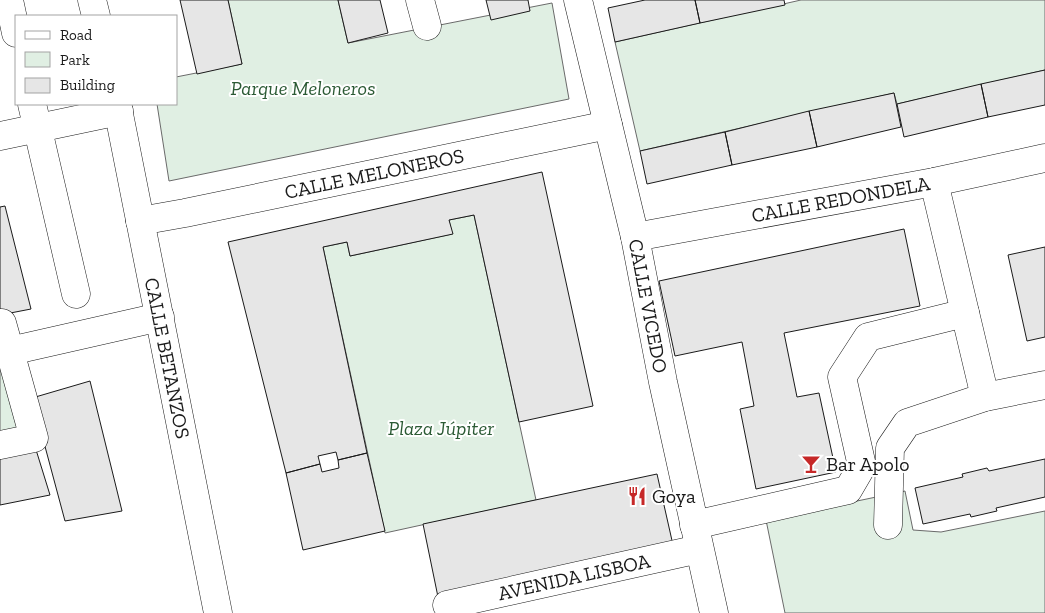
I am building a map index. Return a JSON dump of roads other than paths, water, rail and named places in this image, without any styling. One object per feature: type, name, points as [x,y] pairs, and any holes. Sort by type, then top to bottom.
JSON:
[{"type":"street","points":[[9,0],[15,28]]},
{"type":"street","points":[[92,0],[96,15]]},
{"type":"street","points":[[420,0],[427,26]]},
{"type":"street","name":"CALLE VICEDO","points":[[578,0],[635,237],[663,382],[714,613]]},
{"type":"street","points":[[0,136],[35,116],[118,108]]},
{"type":"street","name":"CALLE BETANZOS","points":[[118,108],[218,613]]},
{"type":"street","points":[[35,116],[76,294]]},
{"type":"street","name":"CALLE MELONEROS","points":[[140,221],[608,125]]},
{"type":"street","name":"CALLE REDONDELA","points":[[635,237],[934,182],[1045,158]]},
{"type":"street","points":[[934,182],[985,397]]},
{"type":"street","name":"AVENIDA LISBOA","points":[[447,605],[697,537],[848,490],[862,466],[842,377],[868,337],[965,313]]},
{"type":"street","points":[[10,351],[160,317]]},
{"type":"street","points":[[0,324],[2,323],[34,438],[0,446]]},
{"type":"street","points":[[888,525],[890,448],[906,423],[985,397],[1045,385]]},
{"type":"place","name":"Bar Apolo","points":[[811,464]]},
{"type":"place","name":"Goya","points":[[637,496]]},
{"type":"park label","name":"Parque Meloneros","points":[[303,88]]},
{"type":"park label","name":"Plaza Júpiter","points":[[441,428]]}]
